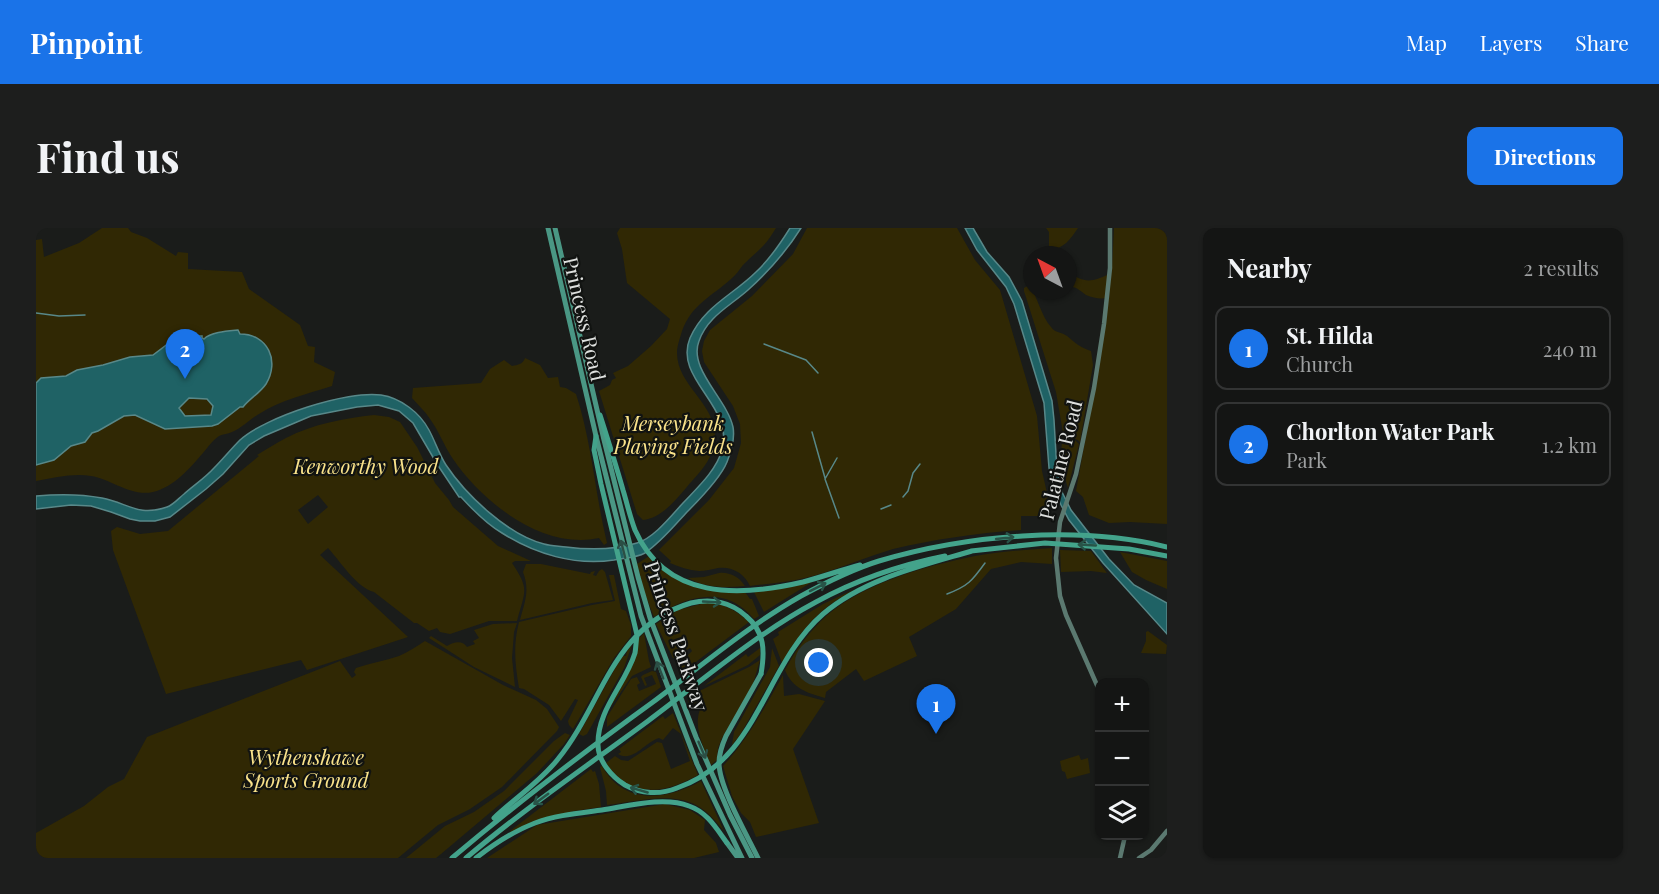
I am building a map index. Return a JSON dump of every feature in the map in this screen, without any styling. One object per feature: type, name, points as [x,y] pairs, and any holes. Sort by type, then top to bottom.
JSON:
[{"type":"highway","name":"Princess Road","points":[[548,228],[591,416]]},
{"type":"highway","name":"Princess Road","points":[[555,228],[579,336],[600,415]]},
{"type":"highway","name":"Princess Parkway","points":[[600,415],[604,440],[650,618],[696,737],[752,858]]},
{"type":"highway","points":[[600,415],[637,533],[660,566],[696,586],[716,590],[760,589],[802,582],[877,561],[957,543],[1048,534],[1131,540],[1167,547]]},
{"type":"highway","name":"Princess Parkway","points":[[591,416],[638,606],[688,741],[740,858]]},
{"type":"highway","points":[[596,436],[594,450],[609,524],[637,635],[633,656],[602,721],[598,745],[599,754],[609,772],[624,784],[637,790],[655,793],[671,791],[694,781],[724,759],[746,731],[788,659],[812,625],[840,602],[897,574],[972,551]]},
{"type":"highway","points":[[466,858],[522,813],[775,627],[817,601],[861,581],[914,563],[972,551],[1026,544],[1045,543],[1129,549],[1167,556]]},
{"type":"highway","points":[[452,858],[516,804],[767,617],[812,590],[877,561]]},
{"type":"highway","points":[[468,845],[510,802],[558,760],[619,657],[638,634],[675,609],[695,602],[712,601],[734,607],[752,621],[761,634],[764,655],[761,674],[726,736],[719,763],[727,793],[758,858]]},
{"type":"highway","points":[[476,858],[504,839],[534,823],[598,810],[660,802],[675,802],[691,806],[708,818],[740,858]]},
{"type":"main road","name":"Palatine Road","points":[[1095,681],[1066,615],[1060,596],[1056,558],[1060,522],[1080,457],[1094,388],[1110,268],[1110,228]]},
{"type":"main road","points":[[1139,858],[1151,849],[1167,831]]},
{"type":"main road","points":[[1120,858],[1124,840]]},
{"type":"green space","points":[[102,228],[128,228],[131,232],[147,238],[176,256],[178,252],[188,253],[188,269],[242,272],[249,289],[300,325],[308,346],[315,347],[314,362],[335,372],[332,386],[276,405],[236,430],[219,436],[193,465],[161,490],[137,492],[84,475],[36,481],[36,240],[42,239],[44,257],[79,243]]},
{"type":"green space","name":"Merseybank Playing Fields","points":[[620,228],[776,228],[765,244],[734,276],[697,307],[686,322],[677,353],[679,366],[713,424],[715,437],[712,452],[701,471],[672,504],[656,516],[643,520],[637,514],[599,391],[610,385],[616,378],[613,373],[628,366],[651,346],[667,329],[670,319],[627,283],[617,233]]},
{"type":"green space","points":[[807,228],[957,228],[975,260],[1000,290],[1037,416],[1042,471],[1050,506],[1048,516],[1021,516],[1021,530],[909,545],[814,576],[750,586],[745,578],[733,570],[723,568],[699,571],[684,568],[670,563],[671,561],[659,550],[709,500],[734,468],[741,443],[740,424],[733,406],[704,362],[702,351],[704,341],[710,330],[752,296],[793,254]]},
{"type":"green space","points":[[1046,228],[1078,228],[1062,246],[1049,246],[1049,232]]},
{"type":"green space","points":[[1114,228],[1167,228],[1167,524],[1109,523],[1089,515],[1083,497],[1076,491],[1099,364],[1112,267]]},
{"type":"green space","points":[[1109,274],[1106,298],[1086,295],[1077,289],[1077,277],[1088,280]]},
{"type":"green space","points":[[1027,300],[1037,300],[1053,329],[1091,351],[1093,365],[1080,442],[1063,433],[1056,392]]},
{"type":"green space","points":[[525,358],[540,365],[548,378],[558,377],[560,387],[576,394],[586,431],[607,543],[604,545],[599,538],[578,540],[557,537],[516,520],[481,492],[466,476],[428,416],[412,398],[413,388],[481,383],[490,369],[504,360],[512,366],[522,363]]},
{"type":"green space","name":"Kenworthy Wood","points":[[374,415],[389,417],[400,422],[417,447],[435,483],[453,507],[498,546],[531,561],[512,563],[524,585],[524,596],[517,621],[489,621],[450,634],[440,632],[437,628],[429,631],[361,585],[328,548],[320,555],[408,637],[307,670],[301,660],[166,694],[113,550],[111,531],[117,527],[140,534],[168,531],[259,456],[257,455],[275,444],[318,425]],"holes":[[[318,495],[328,507],[308,524],[298,510]]]},
{"type":"green space","points":[[1063,437],[1074,439],[1079,444],[1068,488],[1062,463]]},
{"type":"green space","points":[[1052,548],[1052,564],[1021,562],[991,569],[956,609],[909,637],[917,656],[864,681],[856,669],[826,692],[825,698],[801,689],[785,670],[792,657],[820,622],[852,597],[872,587],[955,560],[994,553]]},
{"type":"green space","points":[[1060,550],[1091,551],[1107,573],[1061,572]]},
{"type":"green space","points":[[1120,552],[1167,561],[1167,589],[1132,572]]},
{"type":"green space","points":[[649,556],[669,574],[692,586],[718,591],[745,592],[752,599],[759,616],[754,619],[743,608],[731,601],[718,597],[706,597],[679,604],[654,617],[637,564]]},
{"type":"green space","points":[[526,564],[541,564],[590,574],[595,571],[593,575],[596,576],[602,569],[605,572],[613,600],[520,620],[526,596],[523,572]]},
{"type":"green space","points":[[719,573],[734,576],[745,586],[701,584],[688,578],[704,577]]},
{"type":"green space","points":[[609,575],[614,575],[621,609],[626,611],[631,625],[631,636],[614,658],[573,729],[568,721],[578,700],[575,699],[561,721],[549,705],[519,688],[515,655],[519,622],[615,601]]},
{"type":"green space","points":[[812,582],[764,612],[754,592]]},
{"type":"green space","points":[[855,589],[831,604],[809,624],[797,638],[782,663],[773,639],[779,635],[778,632],[823,604]]},
{"type":"green space","points":[[705,603],[729,608],[749,622],[681,673],[678,665],[692,651],[690,648],[673,658],[656,624],[678,610]]},
{"type":"green space","points":[[517,623],[512,658],[515,687],[474,667],[429,638],[431,636],[447,646],[458,642],[467,647],[475,644],[473,641],[479,638],[474,630],[493,624]]},
{"type":"green space","points":[[1148,631],[1167,645],[1166,654],[1141,653]]},
{"type":"green space","points":[[644,633],[651,667],[632,676],[609,709],[627,676],[638,639]]},
{"type":"green space","name":"Wythenshawe Sports Ground","points":[[425,641],[503,685],[536,700],[547,709],[559,727],[502,787],[470,809],[438,825],[398,858],[36,858],[36,833],[84,806],[108,787],[124,779],[147,737],[340,661],[352,678],[356,675],[354,672],[356,668],[399,656]]},
{"type":"green space","points":[[632,645],[624,668],[587,734],[583,736],[579,734],[617,665]]},
{"type":"green space","points":[[760,648],[760,655],[748,665],[704,686],[746,654],[748,657]]},
{"type":"green space","points":[[772,648],[779,666],[732,745],[734,732],[770,667]]},
{"type":"green space","points":[[760,660],[753,684],[721,740],[717,760],[711,765],[698,729],[701,707],[692,709],[688,701],[695,697],[693,694]]},
{"type":"green space","points":[[652,671],[656,672],[661,687],[607,727],[607,717],[631,679],[637,677],[640,683],[637,685],[639,691],[656,684],[652,675],[644,678],[647,685],[645,686],[641,677]]},
{"type":"green space","points":[[783,675],[784,696],[799,694],[825,701],[793,749],[819,823],[756,837],[750,822],[741,813],[732,796],[723,766],[748,734]]},
{"type":"green space","points":[[673,713],[698,775],[661,789],[637,788],[626,783],[606,763],[615,756],[628,761],[657,742],[662,743],[671,769],[690,761],[681,734],[673,728],[663,740],[659,738],[654,740],[634,754],[623,756],[618,754],[621,752],[619,749],[663,716],[665,719]]},
{"type":"green space","points":[[565,733],[570,735],[564,744],[537,773],[436,858],[406,858],[445,826],[474,812],[504,791]]},
{"type":"green space","points":[[1079,755],[1081,760],[1088,758],[1090,773],[1067,779],[1060,761]]},
{"type":"green space","points":[[602,766],[611,779],[622,788],[647,796],[674,792],[701,781],[724,831],[701,808],[679,800],[667,798],[607,805],[600,767]]},
{"type":"green space","points":[[591,769],[595,771],[599,784],[601,807],[574,811],[511,833],[510,831]]},
{"type":"green space","points":[[665,804],[690,810],[705,820],[704,830],[716,843],[719,852],[694,858],[487,858],[537,825]]},
{"type":"water","points":[[790,228],[801,228],[763,276],[713,319],[699,341],[697,352],[703,373],[724,406],[733,427],[732,445],[727,462],[715,481],[662,539],[641,555],[614,560],[570,560],[528,547],[497,530],[459,497],[413,423],[399,411],[378,405],[311,416],[264,436],[249,445],[223,474],[170,517],[155,521],[140,521],[91,506],[71,505],[36,509],[36,496],[61,495],[102,498],[148,511],[167,507],[207,475],[240,440],[252,431],[287,414],[328,401],[381,395],[396,399],[415,412],[429,430],[454,477],[476,501],[516,532],[552,546],[593,549],[637,543],[656,532],[700,485],[711,472],[722,450],[724,434],[720,420],[690,367],[687,353],[690,338],[711,309],[766,262]]},
{"type":"water","points":[[965,228],[973,228],[987,252],[1009,277],[1022,301],[1052,401],[1057,471],[1062,492],[1071,510],[1109,559],[1134,585],[1167,603],[1167,634],[1103,563],[1069,520],[1061,505],[1049,468],[1044,403],[1014,304],[1006,287],[977,250]]},
{"type":"water","points":[[238,330],[240,334],[250,335],[264,344],[269,350],[272,366],[266,384],[261,390],[243,407],[218,424],[165,429],[135,415],[124,416],[92,433],[85,442],[71,446],[54,460],[36,465],[36,383],[41,378],[66,376],[77,370],[130,357],[153,355],[173,340],[192,336],[202,336],[204,339],[215,333]],"holes":[[[189,398],[207,399],[213,406],[211,415],[185,416],[179,408]]]},
{"type":"waterway","points":[[36,313],[59,316],[85,315]]},
{"type":"waterway","points":[[764,344],[806,360],[818,373]]},
{"type":"waterway","points":[[812,432],[825,478]]},
{"type":"waterway","points":[[837,458],[825,479],[839,518]]},
{"type":"waterway","points":[[903,497],[908,491],[913,473],[920,464]]},
{"type":"waterway","points":[[881,509],[891,505]]},
{"type":"waterway","points":[[947,594],[969,582],[985,563]]},
{"type":"place","name":"Chorlton Water Park","points":[[185,379]]},
{"type":"place","name":"St. Hilda","points":[[936,734]]}]
